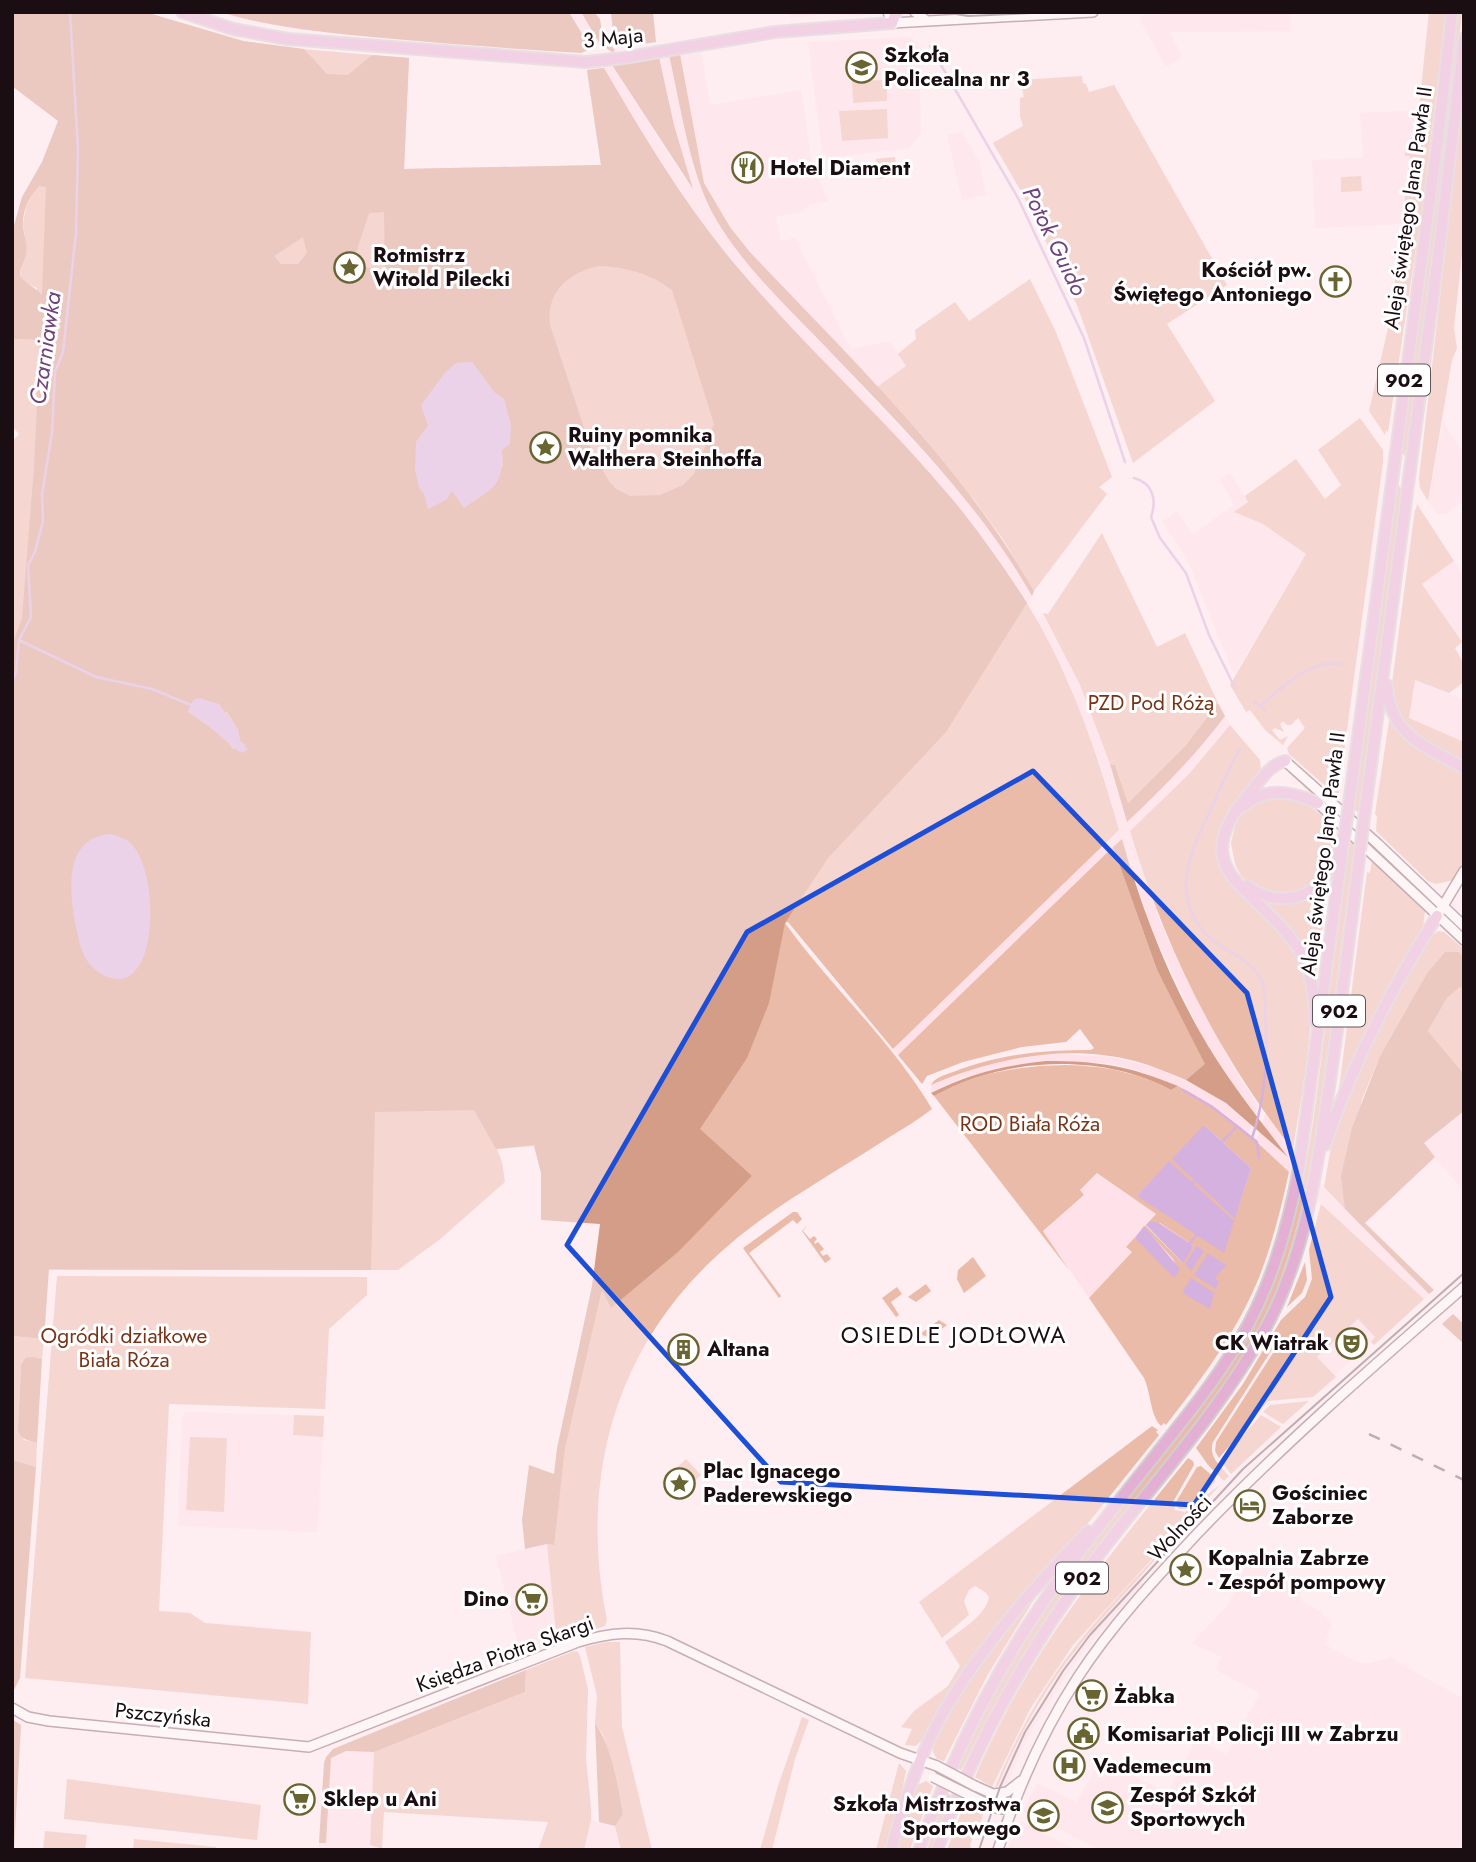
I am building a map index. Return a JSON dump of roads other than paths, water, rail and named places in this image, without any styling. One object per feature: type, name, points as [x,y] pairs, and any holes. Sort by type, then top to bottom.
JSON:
[{"type":"main road","name":"3 Maja","points":[[182,12],[233,29],[288,39],[575,62],[623,58],[775,32],[861,25],[892,16]]},
{"type":"main road","points":[[861,25],[875,12]]},
{"type":"main road","name":"Aleja świętego Jana Pawła II","points":[[919,1850],[958,1751],[1009,1656],[1059,1580],[1229,1357],[1249,1324],[1270,1277],[1287,1225],[1297,1179],[1317,1046],[1439,130],[1452,12]]},
{"type":"main road","name":"Aleja świętego Jana Pawła II","points":[[937,1850],[976,1754],[1024,1664],[1099,1554],[1219,1403],[1265,1329],[1295,1261],[1317,1171],[1438,258],[1464,38]]},
{"type":"main road","points":[[1386,654],[1389,702],[1401,728],[1418,743],[1464,768]]},
{"type":"main road","points":[[1285,761],[1274,765],[1231,815],[1224,834],[1224,856],[1232,878],[1287,934],[1301,953],[1314,991],[1317,1046]]},
{"type":"main road","points":[[1318,803],[1304,796],[1280,792],[1248,803],[1235,817],[1229,835],[1229,856],[1236,874],[1256,893],[1276,899],[1294,898],[1321,881],[1344,839]]},
{"type":"main road","points":[[1317,1171],[1333,1123],[1377,1024],[1440,911]]},
{"type":"main road","points":[[891,1850],[919,1763],[949,1702],[990,1641],[1055,1566],[1124,1494]]},
{"type":"street","points":[[915,12],[927,21]]},
{"type":"street","name":"3 Maja","points":[[892,16],[927,21],[1093,12]]},
{"type":"street","points":[[1285,761],[1378,844],[1464,940]]},
{"type":"street","points":[[1318,803],[1440,911],[1464,926]]},
{"type":"street","points":[[1440,911],[1464,872]]},
{"type":"street","name":"Wolności","points":[[998,1850],[1023,1779],[1055,1716],[1077,1678],[1108,1635],[1158,1576],[1227,1503],[1292,1440],[1464,1287]]},
{"type":"street","name":"Księdza Piotra Skargi","points":[[313,1746],[578,1642],[624,1632],[667,1641],[900,1753],[919,1763],[933,1777],[971,1796],[996,1808],[1011,1810]]},
{"type":"street","name":"Pszczyńska","points":[[12,1708],[28,1717],[49,1721],[313,1746]]},
{"type":"street","name":"Księdza Piotra Skargi","points":[[919,1763],[937,1766],[992,1794],[1006,1802],[1011,1810]]},
{"type":"street","points":[[992,1794],[1007,1792],[1023,1779]]},
{"type":"street","points":[[996,1808],[1004,1821],[1004,1828]]},
{"type":"waterway","name":"Czarniawka","points":[[12,682],[16,672],[19,640],[31,617],[28,565],[35,552],[43,521],[42,494],[52,433],[55,372],[63,352],[76,233],[78,149],[70,12]]},
{"type":"waterway","name":"Potok Guido","points":[[930,46],[1018,198],[1084,338],[1125,462]]},
{"type":"waterway","name":"Potok Guido","points":[[1134,478],[1146,484],[1152,493],[1154,504],[1151,517],[1160,538],[1186,573],[1209,635],[1235,688]]},
{"type":"waterway","points":[[19,640],[96,677],[152,689],[191,705]]},
{"type":"waterway","points":[[1261,705],[1307,670],[1341,664]]},
{"type":"waterway","name":"Potok Guido","points":[[1255,702],[1265,710]]},
{"type":"waterway","name":"Potok Guido","points":[[1222,1142],[1237,1126],[1252,1138],[1257,1123],[1266,1060],[1265,991],[1253,968],[1204,932],[1193,916],[1186,884],[1188,867],[1199,835],[1240,750]]},
{"type":"waterway","points":[[1183,1090],[1211,1106],[1237,1126]]},
{"type":"waterway","points":[[1252,1138],[1257,1142],[1259,1158]]},
{"type":"waterway","points":[[1192,1184],[1195,1181]]},
{"type":"waterway","points":[[1190,1243],[1197,1235]]},
{"type":"tram line","points":[[943,12],[968,16],[1055,12]]},
{"type":"tram line","points":[[979,1850],[1000,1787],[1025,1732],[1063,1671],[1090,1635],[1243,1469],[1464,1273]]},
{"type":"railway","points":[[1369,1434],[1464,1480]]},
{"type":"place","name":"Szkoła Policealna nr 3","points":[[861,67]]},
{"type":"place","name":"Hotel Diament","points":[[747,168]]},
{"type":"place","name":"Rotmistrz Witold Pilecki","points":[[350,267]]},
{"type":"place","name":"Kościół pw. Świętego Antoniego","points":[[1335,282]]},
{"type":"place","name":"Ruiny pomnika Walthera Steinhoffa","points":[[545,447]]},
{"type":"place","name":"CK Wiatrak","points":[[1352,1343]]},
{"type":"place","name":"Altana","points":[[684,1349]]},
{"type":"place","name":"Plac Ignacego Paderewskiego","points":[[680,1483]]},
{"type":"place","name":"Gościniec Zaborze","points":[[1249,1505]]},
{"type":"place","name":"Kopalnia Zabrze - Zespół pompowy","points":[[1185,1570]]},
{"type":"place","name":"Dino","points":[[532,1599]]},
{"type":"place","name":"Żabka","points":[[1091,1696]]},
{"type":"place","name":"Komisariat Policji III w Zabrzu","points":[[1084,1734]]},
{"type":"place","name":"Vademecum","points":[[1070,1766]]},
{"type":"place","name":"Sklep u Ani","points":[[300,1799]]},
{"type":"place","name":"Zespół Szkół Sportowych","points":[[1107,1807]]},
{"type":"place","name":"Szkoła Mistrzostwa Sportowego","points":[[1044,1816]]},
{"type":"district","name":"OSIEDLE JODŁOWA","points":[[954,1335]]},
{"type":"park label","name":"PZD Pod Różą","points":[[1151,703]]},
{"type":"park label","name":"ROD Biała Róża","points":[[1030,1124]]},
{"type":"park label","name":"Ogródki działkowe Biała Róza","points":[[124,1348]]}]
